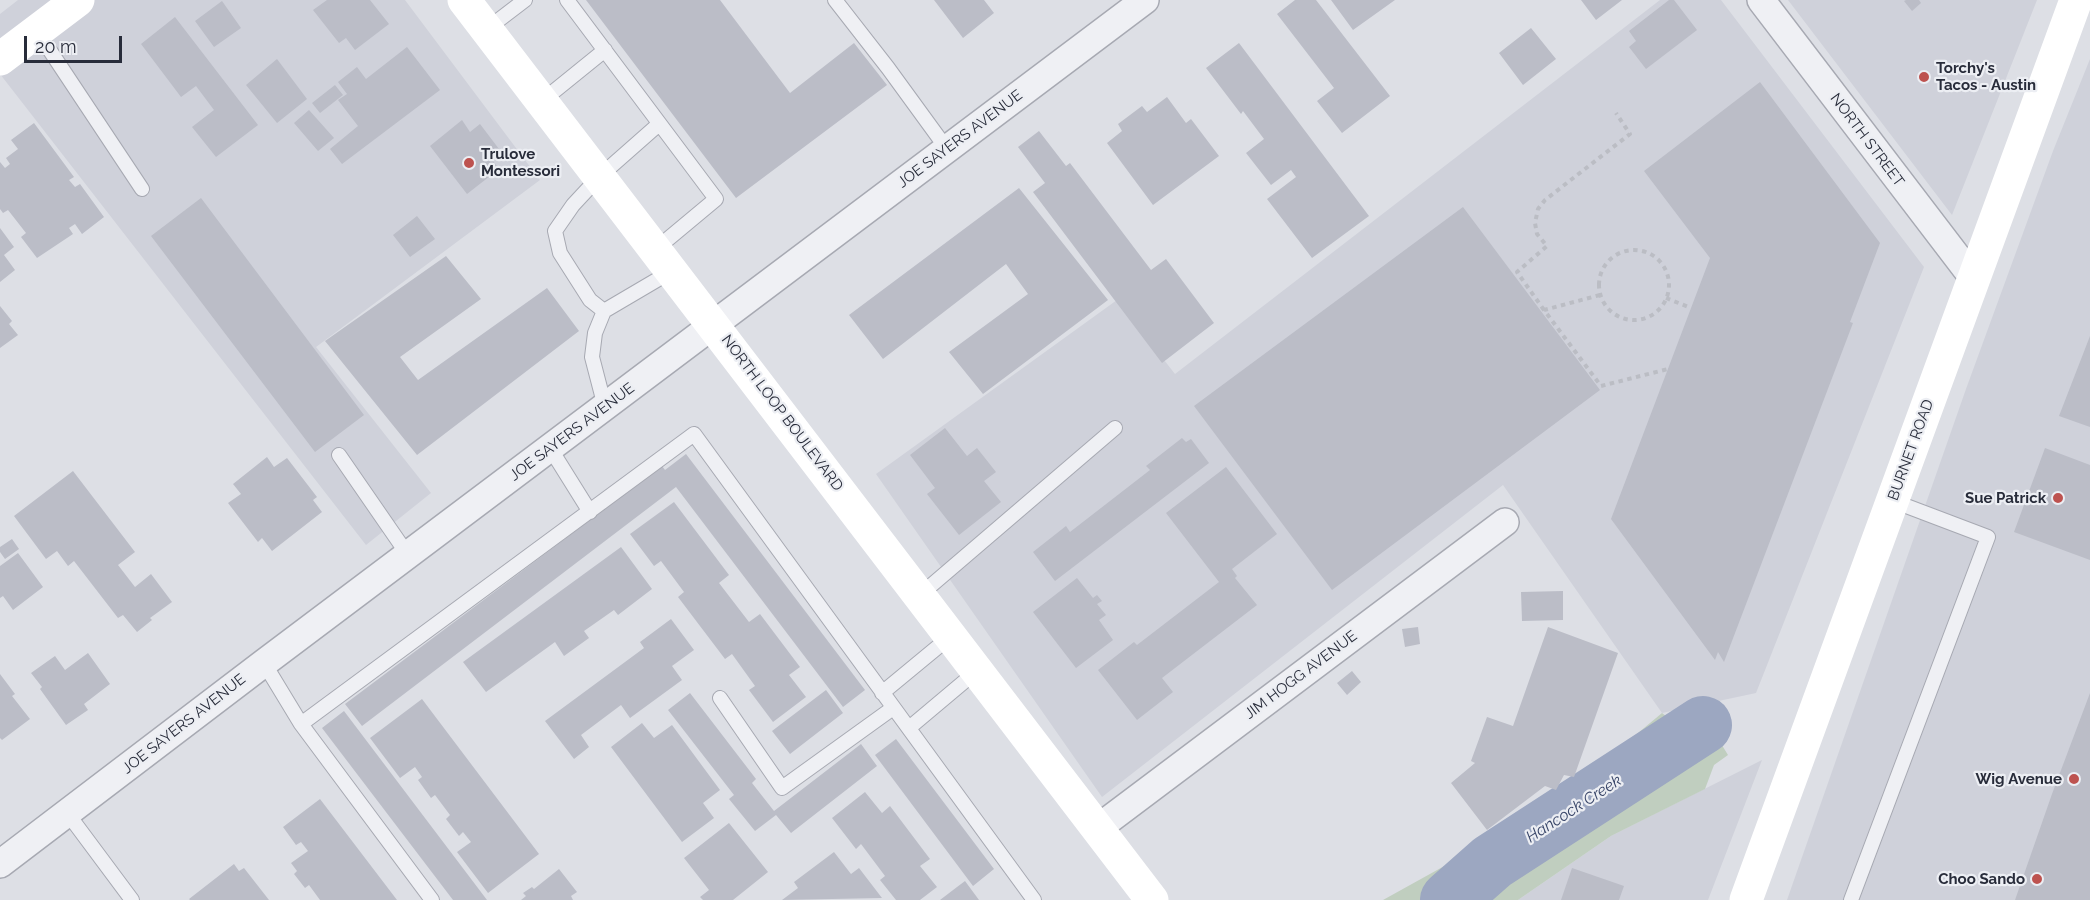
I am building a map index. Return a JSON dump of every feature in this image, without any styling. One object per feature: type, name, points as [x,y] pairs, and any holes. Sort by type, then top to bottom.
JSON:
[{"type":"street","points":[[0,59],[78,0]]},
{"type":"street","name":"NORTH LOOP BOULEVARD","points":[[464,0],[1152,900]]},
{"type":"street","name":"JOE SAYERS AVENUE","points":[[0,864],[1145,0]]},
{"type":"street","name":"NORTH STREET","points":[[1761,0],[1974,279]]},
{"type":"street","name":"BURNET ROAD","points":[[1750,899],[1892,501],[2076,0]]},
{"type":"street","name":"JIM HOGG AVENUE","points":[[1098,828],[1504,522]]},
{"type":"lane","points":[[487,29],[525,0]]},
{"type":"lane","points":[[567,0],[716,199],[664,260],[604,311],[595,333],[592,357],[605,407]]},
{"type":"lane","points":[[835,0],[947,149]]},
{"type":"lane","points":[[37,31],[142,189]]},
{"type":"lane","points":[[542,101],[605,50]]},
{"type":"lane","points":[[604,311],[590,300],[560,253],[555,231],[573,205],[600,176],[659,124]]},
{"type":"lane","points":[[920,595],[1115,428]]},
{"type":"lane","points":[[301,724],[694,434],[1034,900]]},
{"type":"lane","points":[[550,448],[590,512]]},
{"type":"lane","points":[[339,455],[408,555]]},
{"type":"lane","points":[[1851,900],[1988,537],[1892,501]]},
{"type":"lane","points":[[882,693],[951,636]]},
{"type":"lane","points":[[264,663],[301,724],[432,900]]},
{"type":"lane","points":[[909,728],[978,670]]},
{"type":"lane","points":[[720,698],[782,788],[893,708]]},
{"type":"lane","points":[[68,814],[132,900]]},
{"type":"path","points":[[1616,114],[1630,134],[1545,200],[1538,209],[1535,223],[1537,234],[1547,246],[1517,273],[1601,386],[1668,369]]},
{"type":"path","points":[[1624,251],[1646,252],[1656,258],[1668,276],[1666,298],[1660,308],[1639,319],[1627,319],[1616,314],[1607,307],[1600,295],[1600,273],[1614,255],[1624,251]]},
{"type":"path","points":[[1544,310],[1600,295]]},
{"type":"path","points":[[1666,298],[1691,308]]},
{"type":"shaded area","points":[[18,0],[405,0],[540,180],[316,347],[431,493],[366,545],[0,74],[0,14]]},
{"type":"shaded area","points":[[1660,0],[1721,0],[1924,267],[1756,693],[1662,713],[1503,485],[1102,797],[876,474],[1117,300],[1175,374]]},
{"type":"shaded area","points":[[1788,0],[2037,0],[1952,215]]},
{"type":"shaded area","points":[[2090,59],[2090,900],[1787,900],[1966,389],[2053,151]]},
{"type":"shaded area","points":[[1762,760],[1708,900],[1518,900],[1611,836]]},
{"type":"green space","points":[[1701,711],[1728,755],[1714,765],[1705,789],[1611,836],[1518,900],[1383,900],[1484,844],[1578,783],[1662,713],[1675,723]]},
{"type":"building","points":[[327,0],[370,0],[389,24],[355,50],[346,38],[339,43],[313,10]]},
{"type":"building","points":[[586,0],[720,0],[790,93],[854,43],[887,85],[736,198]]},
{"type":"building","points":[[934,0],[984,0],[994,13],[963,38]]},
{"type":"building","points":[[1295,0],[1316,0],[1390,96],[1342,133],[1317,101],[1334,88],[1277,14]]},
{"type":"building","points":[[1331,0],[1395,0],[1353,30]]},
{"type":"building","points":[[1581,0],[1622,0],[1596,20]]},
{"type":"building","points":[[1669,0],[1674,0],[1697,30],[1646,69],[1629,47],[1636,41],[1629,31]]},
{"type":"building","points":[[1919,0],[1921,3],[1912,11],[1904,1]]},
{"type":"building","points":[[222,1],[241,28],[214,47],[195,21]]},
{"type":"building","points":[[175,17],[258,125],[216,157],[192,127],[214,110],[196,86],[181,97],[141,44]]},
{"type":"building","points":[[1531,28],[1556,59],[1523,85],[1499,53]]},
{"type":"building","points":[[1239,43],[1369,216],[1312,258],[1267,199],[1296,177],[1291,170],[1271,185],[1246,153],[1264,139],[1243,111],[1241,114],[1206,68]]},
{"type":"building","points":[[407,47],[440,90],[342,164],[330,149],[358,126],[338,100],[347,94],[338,82],[357,67],[366,79]]},
{"type":"building","points":[[277,59],[307,99],[277,123],[246,85]]},
{"type":"building","points":[[1760,82],[1880,243],[1850,322],[1853,323],[1724,662],[1718,652],[1715,660],[1611,519],[1710,258],[1644,171]]},
{"type":"building","points":[[335,85],[343,95],[320,113],[312,103]]},
{"type":"building","points":[[1167,97],[1186,123],[1191,119],[1219,156],[1153,205],[1107,143],[1122,131],[1118,124],[1142,106],[1147,112]]},
{"type":"building","points":[[309,110],[334,138],[318,151],[294,123]]},
{"type":"building","name":"Trulove Montessori","points":[[462,120],[470,132],[480,124],[499,149],[489,156],[499,169],[467,194],[430,146]]},
{"type":"building","points":[[34,123],[74,177],[69,180],[75,187],[80,184],[104,217],[82,234],[75,224],[69,228],[73,234],[37,258],[21,237],[26,233],[8,210],[3,213],[0,209],[0,162],[5,168],[10,164],[6,158],[18,149],[11,140]]},
{"type":"building","points":[[1039,131],[1066,166],[1070,163],[1151,270],[1166,259],[1214,323],[1162,363],[1033,192],[1045,183],[1018,147]]},
{"type":"building","points":[[1019,188],[1108,300],[983,394],[949,352],[1028,294],[1006,264],[883,359],[849,315]]},
{"type":"building","points":[[201,198],[364,415],[315,452],[151,236]]},
{"type":"building","points":[[1463,207],[1600,390],[1332,590],[1194,406]]},
{"type":"building","points":[[417,216],[435,239],[410,257],[393,235]]},
{"type":"building","points":[[0,228],[14,247],[4,255],[15,270],[0,282]]},
{"type":"building","points":[[446,256],[481,299],[400,357],[418,380],[547,288],[579,331],[417,455],[325,341]]},
{"type":"building","points":[[0,306],[12,321],[9,324],[18,335],[0,348]]},
{"type":"building","points":[[2090,336],[2090,427],[2059,416]]},
{"type":"building","points":[[945,428],[967,456],[977,448],[996,472],[984,481],[1001,502],[959,535],[927,494],[935,488],[910,455]]},
{"type":"building","points":[[1182,438],[1186,442],[1191,439],[1209,463],[1055,581],[1033,552],[1066,526],[1070,532],[1150,470],[1146,466]]},
{"type":"building","name":"Sue Patrick","points":[[2045,448],[2090,465],[2090,560],[2014,532]]},
{"type":"building","points":[[686,454],[865,690],[843,707],[676,487],[362,726],[345,704],[662,466],[665,470]]},
{"type":"building","points":[[267,457],[274,467],[287,458],[317,497],[313,500],[322,512],[272,551],[262,538],[258,542],[228,503],[241,494],[233,484]]},
{"type":"building","points":[[1226,467],[1277,534],[1232,569],[1237,576],[1235,578],[1257,605],[1162,678],[1173,692],[1137,720],[1098,670],[1134,642],[1137,645],[1219,582],[1166,513]]},
{"type":"building","points":[[73,471],[135,552],[118,565],[135,587],[151,574],[172,602],[150,618],[152,620],[137,632],[123,615],[118,618],[74,561],[68,566],[57,551],[46,559],[14,516]]},
{"type":"building","points":[[674,502],[729,575],[719,583],[749,622],[760,614],[800,667],[789,675],[806,697],[773,722],[749,690],[755,686],[732,654],[725,659],[678,597],[684,592],[661,561],[654,566],[630,534]]},
{"type":"building","points":[[12,539],[19,549],[5,559],[0,552],[0,547]]},
{"type":"building","points":[[621,547],[652,589],[618,615],[614,610],[584,631],[589,638],[564,656],[555,642],[486,692],[463,662]]},
{"type":"building","points":[[18,553],[43,587],[13,610],[3,596],[0,598],[0,566]]},
{"type":"building","points":[[1077,578],[1093,598],[1097,595],[1102,601],[1097,604],[1106,615],[1099,620],[1113,640],[1076,668],[1033,612]]},
{"type":"building","points":[[1563,591],[1563,620],[1522,621],[1521,592]]},
{"type":"building","points":[[671,619],[694,650],[672,666],[682,680],[630,718],[621,705],[581,735],[589,747],[574,759],[545,721],[644,648],[640,642]]},
{"type":"building","points":[[1418,627],[1420,644],[1405,647],[1402,629]]},
{"type":"building","points":[[1548,627],[1618,653],[1574,777],[1564,775],[1556,790],[1545,786],[1487,830],[1451,783],[1475,763],[1471,761],[1487,717],[1513,726]]},
{"type":"building","points":[[88,653],[110,684],[84,704],[88,710],[66,725],[31,673],[55,656],[65,670]]},
{"type":"building","points":[[1352,671],[1361,682],[1347,695],[1337,683]]},
{"type":"building","points":[[0,674],[15,694],[12,696],[30,719],[2,740],[0,738]]},
{"type":"building","points":[[826,690],[843,713],[790,754],[772,731]]},
{"type":"building","points":[[690,693],[756,779],[752,783],[774,811],[861,744],[877,766],[791,833],[776,815],[755,831],[729,799],[734,795],[668,710]]},
{"type":"building","points":[[2090,693],[2090,900],[2015,900],[2052,794]]},
{"type":"building","points":[[422,699],[539,854],[488,893],[457,852],[471,842],[463,832],[459,836],[446,819],[450,815],[435,795],[431,798],[418,780],[422,777],[415,767],[400,778],[370,738]]},
{"type":"building","points":[[344,711],[487,900],[453,900],[322,728]]},
{"type":"building","points":[[642,723],[654,738],[672,725],[720,790],[703,803],[714,818],[682,842],[611,747]]},
{"type":"building","points":[[896,739],[994,869],[973,886],[875,755]]},
{"type":"building","points":[[865,792],[882,813],[890,806],[930,859],[920,866],[937,887],[920,900],[896,900],[880,880],[885,876],[861,844],[856,849],[832,818]]},
{"type":"building","points":[[320,799],[397,900],[320,900],[309,885],[305,888],[294,874],[297,871],[291,863],[308,851],[301,842],[296,845],[283,827]]},
{"type":"building","points":[[729,823],[768,872],[733,900],[703,900],[700,897],[709,890],[684,858]]},
{"type":"building","points":[[834,852],[851,874],[859,868],[882,898],[782,900],[798,888],[794,882]]},
{"type":"building","points":[[234,864],[239,871],[244,868],[269,900],[189,899]]},
{"type":"building","points":[[1572,868],[1624,886],[1619,900],[1561,900]]},
{"type":"building","points":[[559,869],[577,892],[571,896],[573,900],[521,900],[526,896],[523,893],[532,887],[534,889]]},
{"type":"building","points":[[965,881],[979,900],[940,900],[957,887]]},
{"type":"waterway","name":"Hancock Creek","points":[[1449,900],[1492,862],[1703,725]]},
{"type":"place","name":"Torchy's Tacos - Austin","points":[[1924,77]]},
{"type":"place","name":"Trulove Montessori","points":[[469,163]]},
{"type":"place","name":"Sue Patrick","points":[[2058,498]]},
{"type":"place","name":"Wig Avenue","points":[[2074,779]]},
{"type":"place","name":"Choo Sando","points":[[2037,879]]}]
